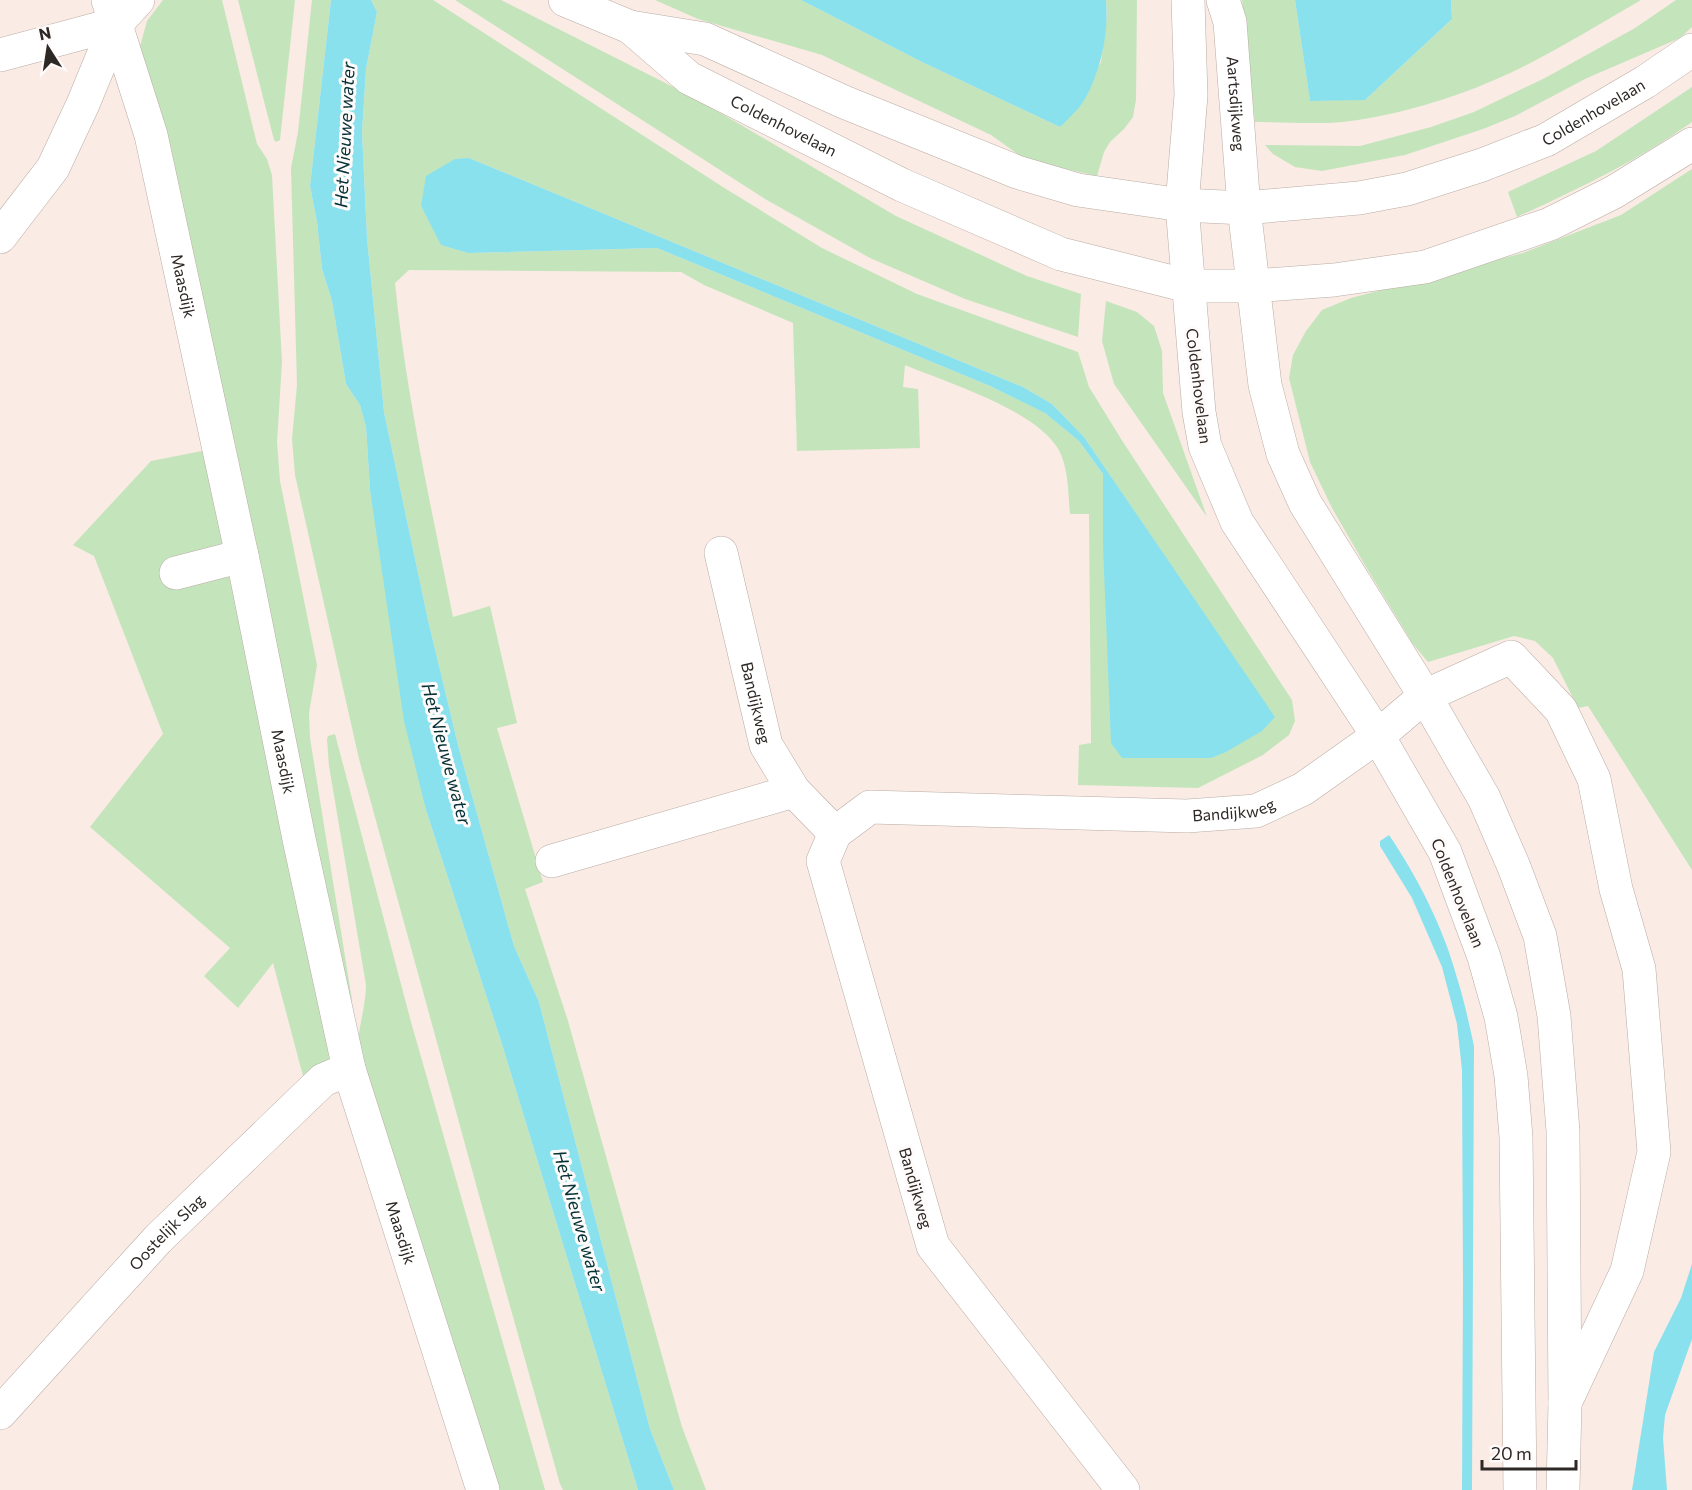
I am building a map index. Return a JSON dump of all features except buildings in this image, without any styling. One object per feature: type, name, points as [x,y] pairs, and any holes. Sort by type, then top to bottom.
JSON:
[{"type":"street","points":[[0,55],[138,0]]},
{"type":"street","name":"Coldenhovelaan","points":[[565,0],[630,27],[705,39],[844,102],[1017,172],[1078,190],[1182,205],[1244,208],[1359,198],[1407,189],[1482,165],[1546,140],[1645,82],[1692,50]]},
{"type":"street","points":[[1182,205],[1191,95],[1188,0]]},
{"type":"street","name":"Aartsdijkweg","points":[[1223,0],[1230,22],[1244,208]]},
{"type":"street","points":[[0,237],[53,168],[83,104],[112,12]]},
{"type":"street","name":"Maasdijk","points":[[112,12],[151,135],[349,1069],[483,1490]]},
{"type":"street","name":"Coldenhovelaan","points":[[630,27],[690,78],[902,185],[1061,254],[1188,286],[1253,286],[1334,280],[1425,267],[1550,224],[1614,192],[1692,144]]},
{"type":"street","name":"Coldenhovelaan","points":[[1182,205],[1199,412],[1205,446],[1236,522],[1378,736],[1445,852],[1484,957],[1501,1017],[1511,1076],[1516,1137],[1520,1490]]},
{"type":"street","points":[[1244,208],[1265,385],[1283,454],[1305,503],[1425,696],[1484,798],[1515,867],[1540,936],[1554,1016],[1563,1131],[1565,1403],[1563,1490]]},
{"type":"street","name":"Bandijkweg","points":[[721,553],[766,745],[794,791],[835,833]]},
{"type":"street","points":[[176,573],[242,556]]},
{"type":"street","name":"Bandijkweg","points":[[1123,1490],[933,1246],[823,861],[835,833],[870,807],[1187,816],[1256,811],[1303,789],[1378,736],[1425,696],[1511,657],[1561,710],[1594,779],[1616,889],[1639,969],[1653,1152],[1627,1271],[1565,1403]]},
{"type":"street","points":[[552,861],[794,791]]},
{"type":"street","name":"Oostelijk Slag","points":[[0,1413],[158,1239],[323,1080],[349,1069]]},
{"type":"green space","points":[[163,0],[222,0],[257,144],[267,159],[272,175],[282,362],[277,442],[280,481],[317,665],[309,713],[310,738],[352,1000],[349,1004],[139,50],[147,21]]},
{"type":"green space","points":[[238,0],[295,0],[280,140],[276,142],[274,140]]},
{"type":"green space","points":[[312,0],[331,0],[310,186],[322,269],[332,301],[346,384],[360,405],[366,427],[370,490],[426,810],[501,1041],[638,1490],[563,1490],[560,1484],[359,759],[295,475],[292,439],[297,385],[291,168],[298,132]]},
{"type":"green space","points":[[371,0],[433,0],[726,189],[822,248],[917,294],[1078,352],[1089,387],[1292,700],[1295,721],[1289,735],[1263,755],[1198,788],[1078,785],[1079,745],[1091,743],[1089,514],[1070,514],[1067,477],[1059,450],[1041,430],[1025,418],[985,397],[905,365],[903,387],[918,389],[920,448],[797,451],[793,323],[704,285],[681,272],[409,270],[395,283],[412,409],[453,617],[490,606],[517,723],[497,728],[543,882],[525,889],[568,1021],[682,1427],[706,1490],[674,1490],[650,1429],[539,1002],[514,946],[459,749],[428,620],[384,412],[367,238],[362,132],[366,69],[377,12]],"holes":[[[469,158],[1023,387],[1052,404],[1084,437],[1274,717],[1103,546],[1103,474],[1079,441],[1044,412],[990,386],[657,248],[468,253],[442,245],[421,206]]]},
{"type":"green space","points":[[455,0],[501,0],[695,98],[896,216],[1027,276],[1081,294],[1078,337],[965,299],[870,258],[765,199]]},
{"type":"green space","points":[[655,0],[801,0],[922,62],[1060,127],[1101,62],[1107,14],[1106,0],[1137,0],[1136,100],[1133,117],[1110,142],[1104,152],[1097,176],[1026,160],[991,135],[822,55],[698,19]]},
{"type":"green space","points":[[1242,0],[1295,0],[1310,101],[1366,99],[1452,19],[1451,0],[1641,0],[1549,53],[1476,88],[1423,106],[1386,115],[1351,121],[1316,123],[1255,122]]},
{"type":"green space","points":[[1676,0],[1692,0],[1692,27],[1680,38],[1587,78],[1515,116],[1483,129],[1405,155],[1322,171],[1295,167],[1273,154],[1265,145],[1360,146],[1431,127],[1474,112],[1545,78],[1635,28]]},
{"type":"green space","points":[[1692,87],[1692,122],[1629,162],[1517,217],[1508,192],[1596,151]]},
{"type":"green space","points":[[1692,169],[1692,870],[1588,706],[1578,708],[1553,658],[1535,641],[1514,636],[1428,662],[1413,644],[1332,508],[1310,462],[1289,378],[1293,355],[1306,331],[1322,310],[1351,298],[1523,253],[1621,215]]},
{"type":"green space","points":[[1106,301],[1137,312],[1154,326],[1162,351],[1163,393],[1207,517],[1114,384],[1102,341]]},
{"type":"green space","points":[[207,450],[332,1069],[303,1076],[273,963],[238,1008],[204,976],[230,948],[90,827],[163,734],[94,556],[73,545],[151,461]]},
{"type":"green space","points":[[335,734],[411,1022],[545,1490],[495,1490],[358,1044],[366,985],[329,766],[327,739],[328,736]]},
{"type":"water","name":"Het Nieuwe water","points":[[331,0],[371,0],[377,12],[366,69],[362,132],[367,238],[384,412],[428,620],[459,749],[514,946],[539,1002],[650,1429],[674,1490],[638,1490],[501,1041],[426,810],[404,721],[370,490],[366,427],[360,405],[346,384],[332,301],[322,269],[310,186]]},
{"type":"water","points":[[801,0],[1106,0],[1105,38],[1091,88],[1080,106],[1060,127],[922,62]]},
{"type":"water","points":[[1295,0],[1451,0],[1452,19],[1365,100],[1310,101]]},
{"type":"water","points":[[469,158],[1023,387],[1052,404],[1084,437],[1275,717],[1262,731],[1211,758],[1122,758],[1111,743],[1103,546],[1103,474],[1079,441],[1045,413],[990,386],[657,248],[468,253],[441,245],[421,206],[426,176],[455,159]]},
{"type":"water","points":[[1389,835],[1419,885],[1445,941],[1462,995],[1474,1046],[1472,1490],[1462,1490],[1462,1070],[1457,1024],[1442,967],[1412,898],[1380,846],[1380,841]]},
{"type":"water","points":[[1692,1264],[1692,1339],[1665,1415],[1663,1438],[1667,1490],[1632,1490],[1654,1352],[1681,1298]]}]
